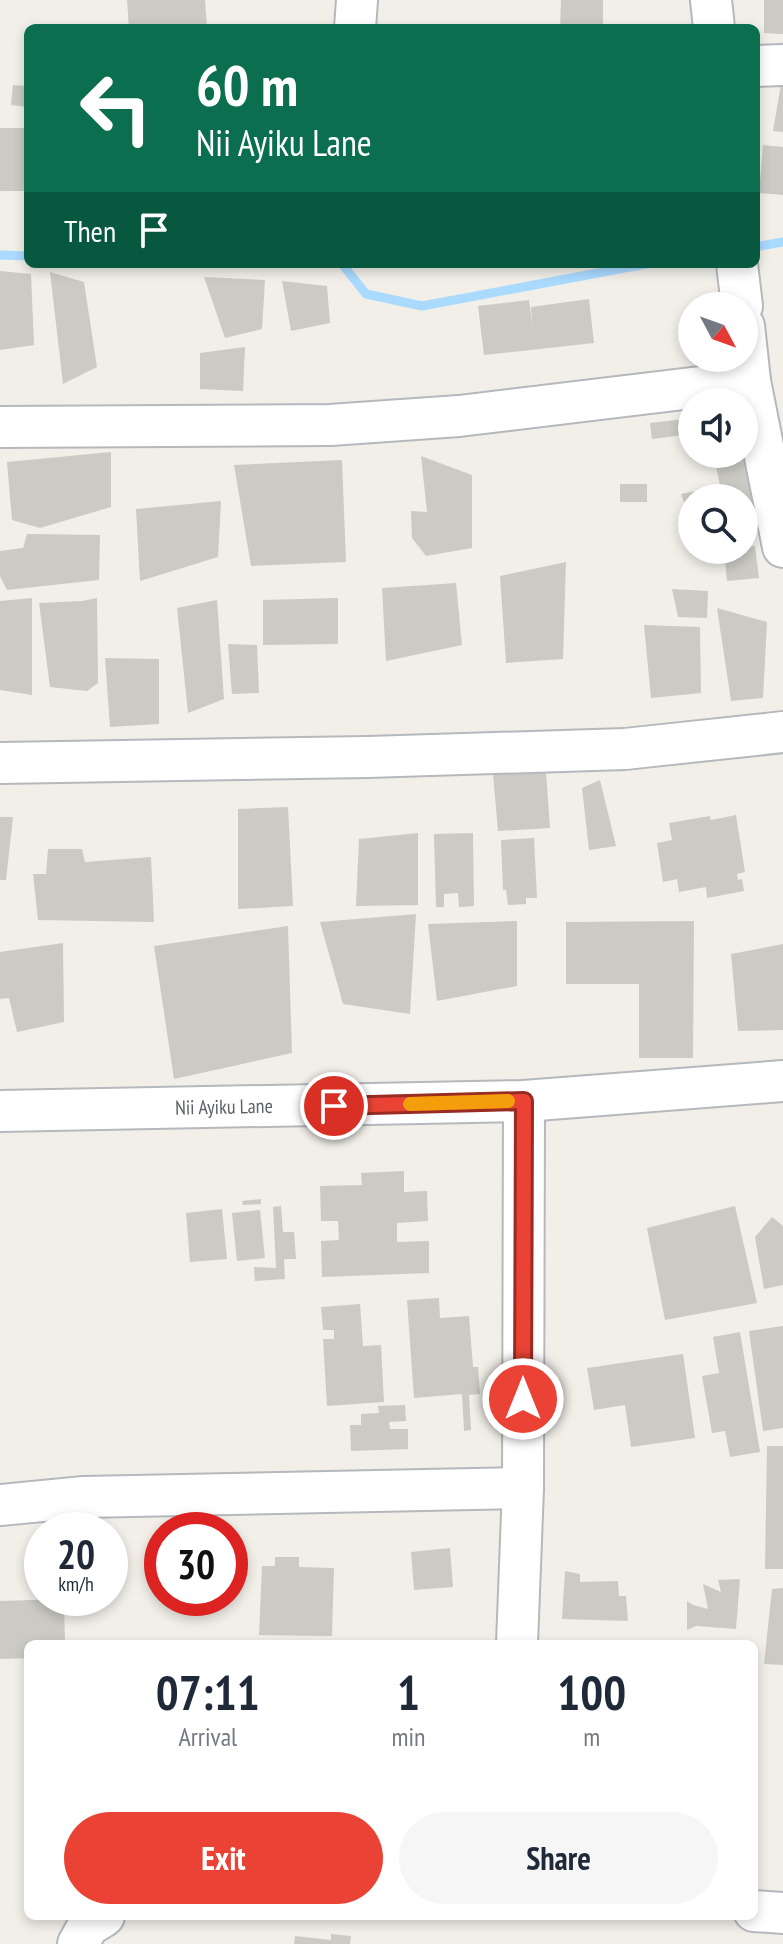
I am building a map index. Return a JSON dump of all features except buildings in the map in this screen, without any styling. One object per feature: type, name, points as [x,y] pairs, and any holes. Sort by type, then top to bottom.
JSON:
[{"type":"street","points":[[355,24],[357,0]]},
{"type":"street","points":[[711,0],[714,24]]},
{"type":"street","points":[[760,66],[783,65]]},
{"type":"street","points":[[737,268],[740,292]]},
{"type":"street","points":[[749,372],[783,547]]},
{"type":"street","points":[[0,427],[330,425],[459,416],[750,381]]},
{"type":"street","points":[[0,763],[610,750],[783,732]]},
{"type":"street","name":"Nii Ayiku Lane","points":[[0,1111],[524,1101],[783,1081]]},
{"type":"street","points":[[517,1640],[523,1488],[524,1101]]},
{"type":"street","points":[[0,1505],[84,1497],[523,1488]]},
{"type":"street","points":[[758,1911],[783,1913]]},
{"type":"street","points":[[78,1944],[88,1926],[98,1920]]},
{"type":"waterway","points":[[760,246],[783,242]]},
{"type":"waterway","points":[[0,255],[24,256]]},
{"type":"waterway","points":[[345,268],[366,294],[422,306],[625,268]]},
{"type":"slow traffic","points":[[410,1104],[508,1101]]},
{"type":"route","points":[[334,1106],[524,1101],[523,1399]]}]
